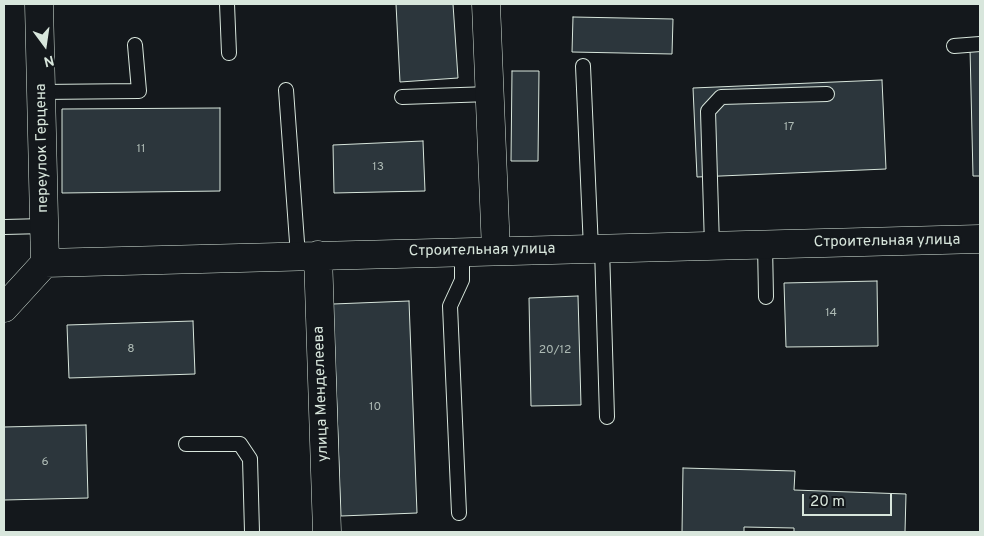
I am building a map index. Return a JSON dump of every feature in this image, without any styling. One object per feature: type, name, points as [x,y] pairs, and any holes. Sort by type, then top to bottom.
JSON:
[{"type":"street","name":"переулок Герцена","points":[[39,4],[46,263]]},
{"type":"street","points":[[486,4],[496,251]]},
{"type":"street","name":"Строительная улица","points":[[46,263],[980,239]]},
{"type":"street","name":"улица Менделеева","points":[[308,256],[327,532]]},
{"type":"street","points":[[4,308],[46,263]]},
{"type":"lane","points":[[227,4],[229,53]]},
{"type":"lane","points":[[954,46],[980,44]]},
{"type":"lane","points":[[41,92],[139,91],[135,45]]},
{"type":"lane","points":[[583,66],[607,417]]},
{"type":"lane","points":[[286,90],[308,256]]},
{"type":"lane","points":[[402,97],[490,94]]},
{"type":"lane","points":[[712,246],[708,110],[721,96],[827,94]]},
{"type":"lane","points":[[4,227],[45,226]]},
{"type":"lane","points":[[765,244],[766,297]]},
{"type":"lane","points":[[459,513],[450,306],[462,280],[462,252]]},
{"type":"lane","points":[[186,444],[240,444],[250,459],[252,532]]},
{"type":"building","points":[[396,4],[453,4],[458,78],[400,82]]},
{"type":"building","points":[[573,17],[673,19],[672,54],[572,52]]},
{"type":"building","points":[[970,48],[980,48],[980,176],[973,176]]},
{"type":"building","points":[[512,71],[539,71],[538,161],[511,161]]},
{"type":"building","points":[[882,80],[886,169],[697,177],[693,88]]},
{"type":"building","points":[[220,108],[220,191],[62,193],[62,109]]},
{"type":"building","points":[[423,141],[425,191],[334,193],[333,145]]},
{"type":"building","points":[[877,281],[878,346],[786,347],[784,283]]},
{"type":"building","points":[[578,296],[581,405],[531,406],[529,298]]},
{"type":"building","points":[[409,301],[417,513],[341,516],[333,304]]},
{"type":"building","points":[[193,321],[195,374],[69,378],[67,325]]},
{"type":"building","points":[[86,425],[88,498],[4,500],[4,427]]},
{"type":"building","points":[[683,468],[795,471],[794,490],[906,494],[905,532],[794,532],[794,528],[744,527],[744,532],[682,532]]}]
